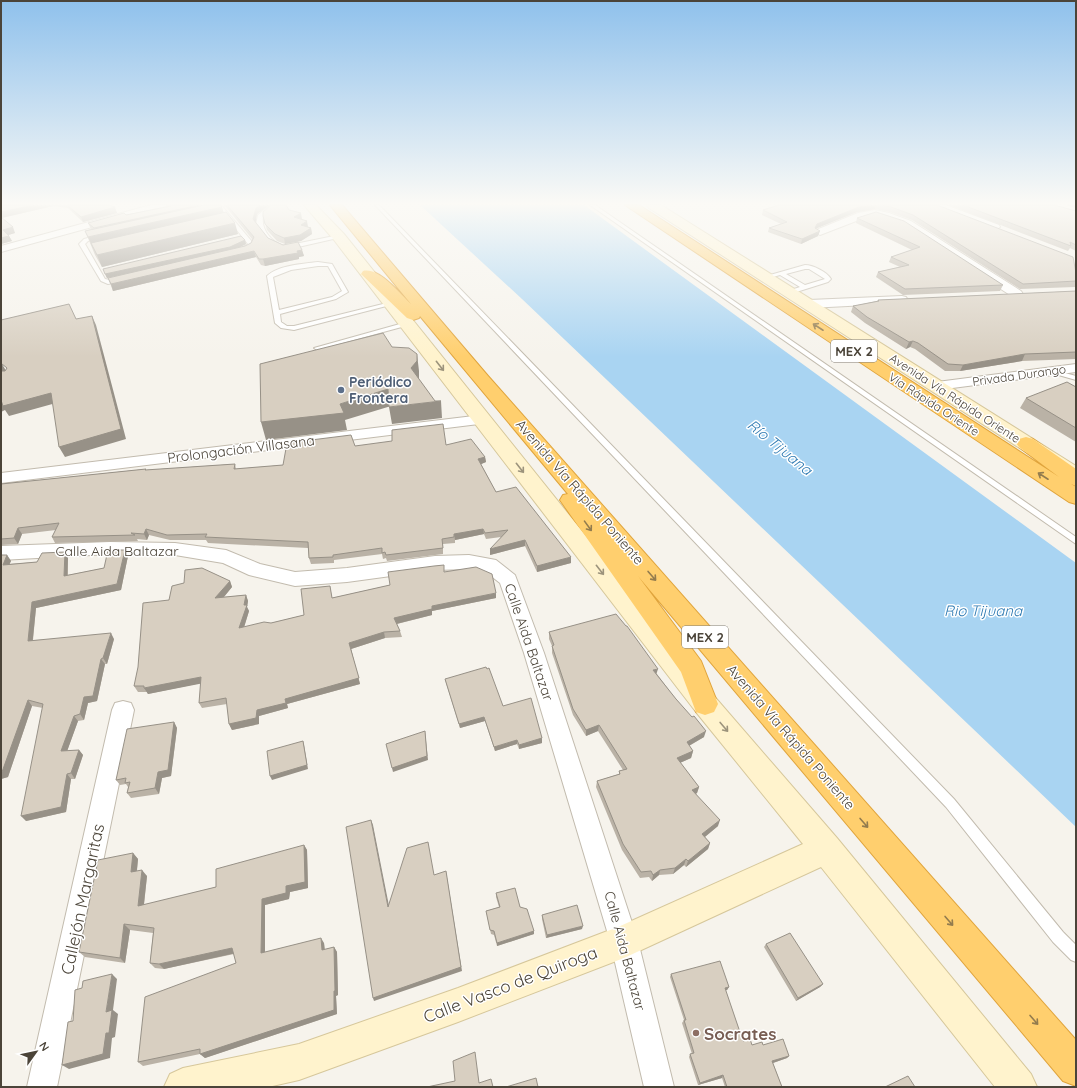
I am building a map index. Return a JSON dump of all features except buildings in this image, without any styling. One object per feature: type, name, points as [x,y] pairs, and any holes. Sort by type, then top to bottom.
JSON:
[{"type":"highway","name":"Avenida Vía Rápida Poniente","points":[[379,256],[482,380],[1076,1068]]},
{"type":"highway","name":"Vía Rápida Oriente","points":[[710,256],[1076,497]]},
{"type":"highway","points":[[368,274],[378,281],[463,364],[482,380]]},
{"type":"highway","points":[[512,413],[518,430],[692,668],[705,704]]},
{"type":"highway","points":[[1026,443],[1076,480]]},
{"type":"main road","name":"Avenida Vía Rápida Poniente","points":[[354,256],[705,704],[826,849],[1018,1087]]},
{"type":"main road","name":"Avenida Vía Rápida Oriente","points":[[735,256],[773,275],[797,290],[809,304],[1076,475]]},
{"type":"main road","name":"Calle Vasco de Quiroga","points":[[183,1087],[299,1062],[458,1005],[624,941],[826,849]]},
{"type":"street","points":[[958,256],[1017,294]]},
{"type":"street","points":[[993,295],[1032,294]]},
{"type":"street","points":[[809,304],[913,299]]},
{"type":"street","name":"Privada Durango","points":[[937,386],[1049,370],[1076,368]]},
{"type":"street","name":"Prolongación Villasana","points":[[1,478],[482,420]]},
{"type":"street","name":"Calle Aida Baltazar","points":[[1,553],[110,548],[175,549],[226,557],[256,570],[295,579],[347,575],[435,564],[469,562],[488,565],[508,580],[534,652],[624,941],[660,1087]]},
{"type":"street","name":"Callejón Margaritas","points":[[42,1087],[123,710]]},
{"type":"lane","points":[[89,256],[103,280],[114,281],[129,278]]},
{"type":"lane","points":[[427,256],[950,803],[1058,937],[1076,956]]},
{"type":"lane","points":[[666,256],[1076,541]]},
{"type":"lane","points":[[276,313],[342,295],[345,292],[330,265],[326,263],[319,263],[273,273],[270,276],[276,313],[278,323],[281,326],[286,328],[294,328],[391,304]]},
{"type":"lane","points":[[773,275],[810,267],[828,279],[826,281],[797,290]]},
{"type":"lane","points":[[97,271],[105,269]]},
{"type":"lane","points":[[318,348],[407,324]]},
{"type":"lane","points":[[1049,370],[1076,378]]},
{"type":"water","name":"Rio Tijuana","points":[[475,256],[654,256],[1076,563],[1076,827]]},
{"type":"place","name":"Periódico Frontera","points":[[341,390]]},
{"type":"place","name":"Socrates","points":[[696,1033]]},
{"type":"water label","name":"Río Tijuana","points":[[780,447]]}]
